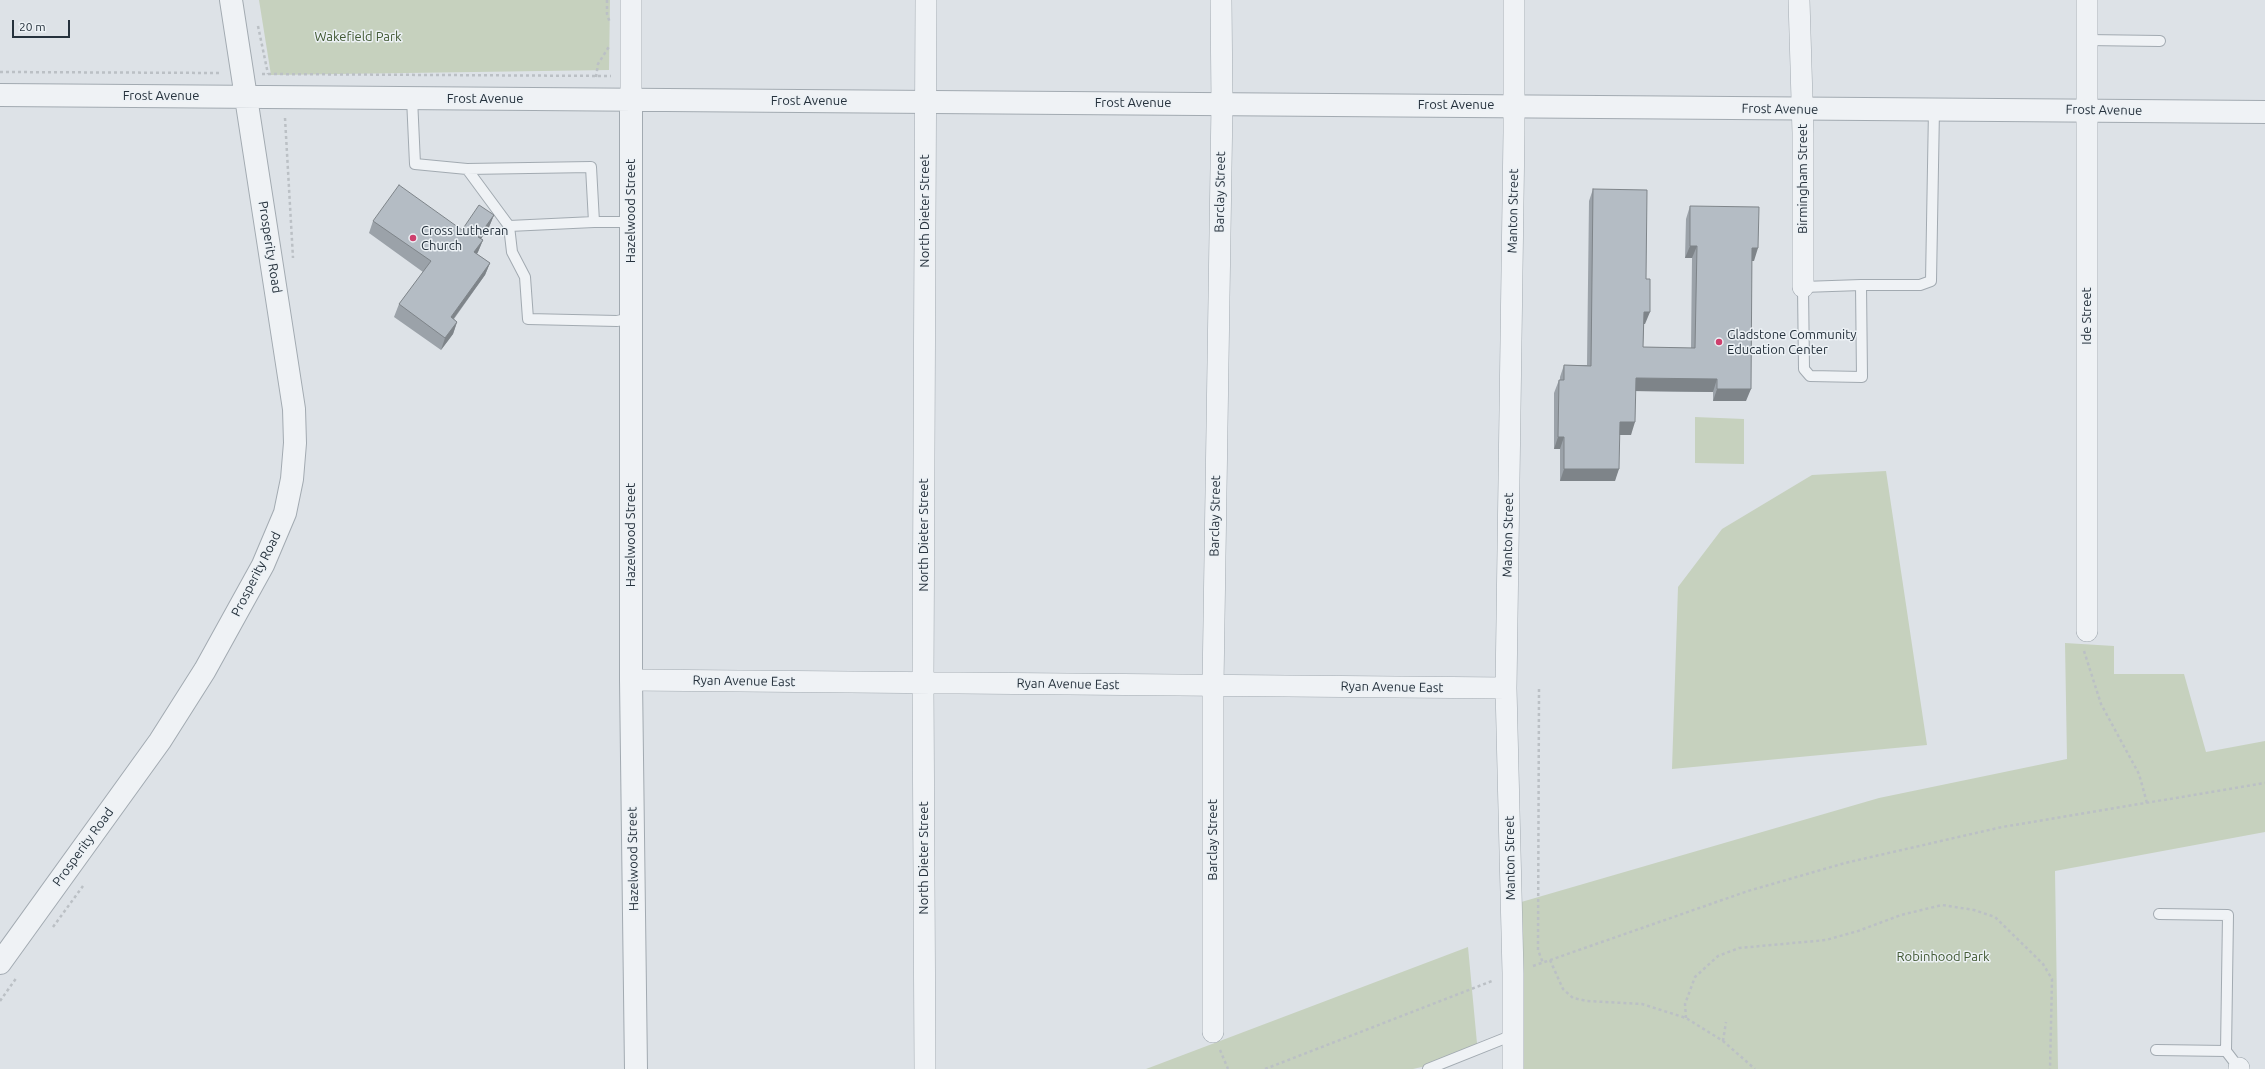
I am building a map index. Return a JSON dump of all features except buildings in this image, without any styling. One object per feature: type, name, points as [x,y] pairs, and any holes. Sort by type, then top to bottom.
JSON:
[{"type":"street","name":"Prosperity Road","points":[[0,963],[160,741],[201,676],[263,565],[284,513],[292,479],[295,443],[294,409],[231,0]]},
{"type":"street","name":"Hazelwood Street","points":[[631,0],[631,680],[636,1069]]},
{"type":"street","name":"North Dieter Street","points":[[925,1069],[923,683],[926,0]]},
{"type":"street","name":"Barclay Street","points":[[1213,1032],[1213,685],[1222,104],[1221,0]]},
{"type":"street","name":"Manton Street","points":[[1512,1069],[1513,973],[1506,688],[1514,106],[1514,0]]},
{"type":"street","name":"Birmingham Street","points":[[1799,0],[1803,109],[1803,287]]},
{"type":"street","name":"Ide Street","points":[[2087,0],[2087,631]]},
{"type":"street","name":"Frost Avenue","points":[[0,95],[2265,112]]},
{"type":"street","name":"Ryan Avenue East","points":[[631,680],[1506,688]]},
{"type":"lane","points":[[2087,40],[2160,41]]},
{"type":"lane","points":[[412,98],[415,164],[467,169],[591,167],[594,222]]},
{"type":"lane","points":[[1861,285],[1862,377],[1810,376],[1804,369],[1803,287],[1861,285],[1920,285],[1931,281],[1934,109]]},
{"type":"lane","points":[[467,169],[509,226],[512,252],[526,277],[528,319],[616,321],[631,318]]},
{"type":"lane","points":[[509,226],[594,222],[631,222]]},
{"type":"lane","points":[[2159,914],[2228,915],[2226,1051],[2239,1068]]},
{"type":"lane","points":[[1428,1069],[1513,1035]]},
{"type":"lane","points":[[2156,1050],[2226,1051]]},
{"type":"path","points":[[607,0],[607,14],[610,26]]},
{"type":"path","points":[[257,22],[275,97],[285,119],[293,260]]},
{"type":"path","points":[[595,99],[598,64],[612,43]]},
{"type":"path","points":[[2087,631],[2084,652],[2094,684],[2101,704],[2140,774],[2147,803]]},
{"type":"path","points":[[1539,689],[1538,950],[1544,963]]},
{"type":"path","points":[[1265,1069],[1513,973],[1748,891],[1845,863],[2002,827],[2265,783]]},
{"type":"path","points":[[51,931],[84,886]]},
{"type":"path","points":[[1686,1018],[1685,1004],[1695,977],[1718,956],[1739,948],[1826,940],[1858,932],[1902,915],[1942,905],[1974,910],[1995,917],[2043,964],[2052,979],[2050,1069]]},
{"type":"path","points":[[1550,960],[1563,989],[1573,998],[1642,1004],[1686,1018],[1724,1041],[1755,1069]]},
{"type":"path","points":[[0,1001],[19,975]]},
{"type":"path","points":[[1724,1041],[1726,1022]]},
{"type":"green space","name":"Wakefield Park","points":[[259,0],[610,0],[609,70],[271,75]]},
{"type":"green space","points":[[1695,417],[1744,419],[1744,464],[1695,463]]},
{"type":"green space","points":[[1886,471],[1927,745],[1672,769],[1678,587],[1722,529],[1812,475]]},
{"type":"green space","name":"Robinhood Park","points":[[2065,643],[2114,646],[2114,674],[2184,674],[2206,752],[2265,741],[2265,832],[2055,871],[2058,1069],[1513,1069],[1511,905],[1879,798],[2067,759]]},
{"type":"green space","points":[[1468,947],[1478,1054],[1413,1069],[1146,1069]]},
{"type":"place","name":"Cross Lutheran Church","points":[[413,238]]},
{"type":"place","name":"Gladstone Community Education Center","points":[[1719,342]]}]
